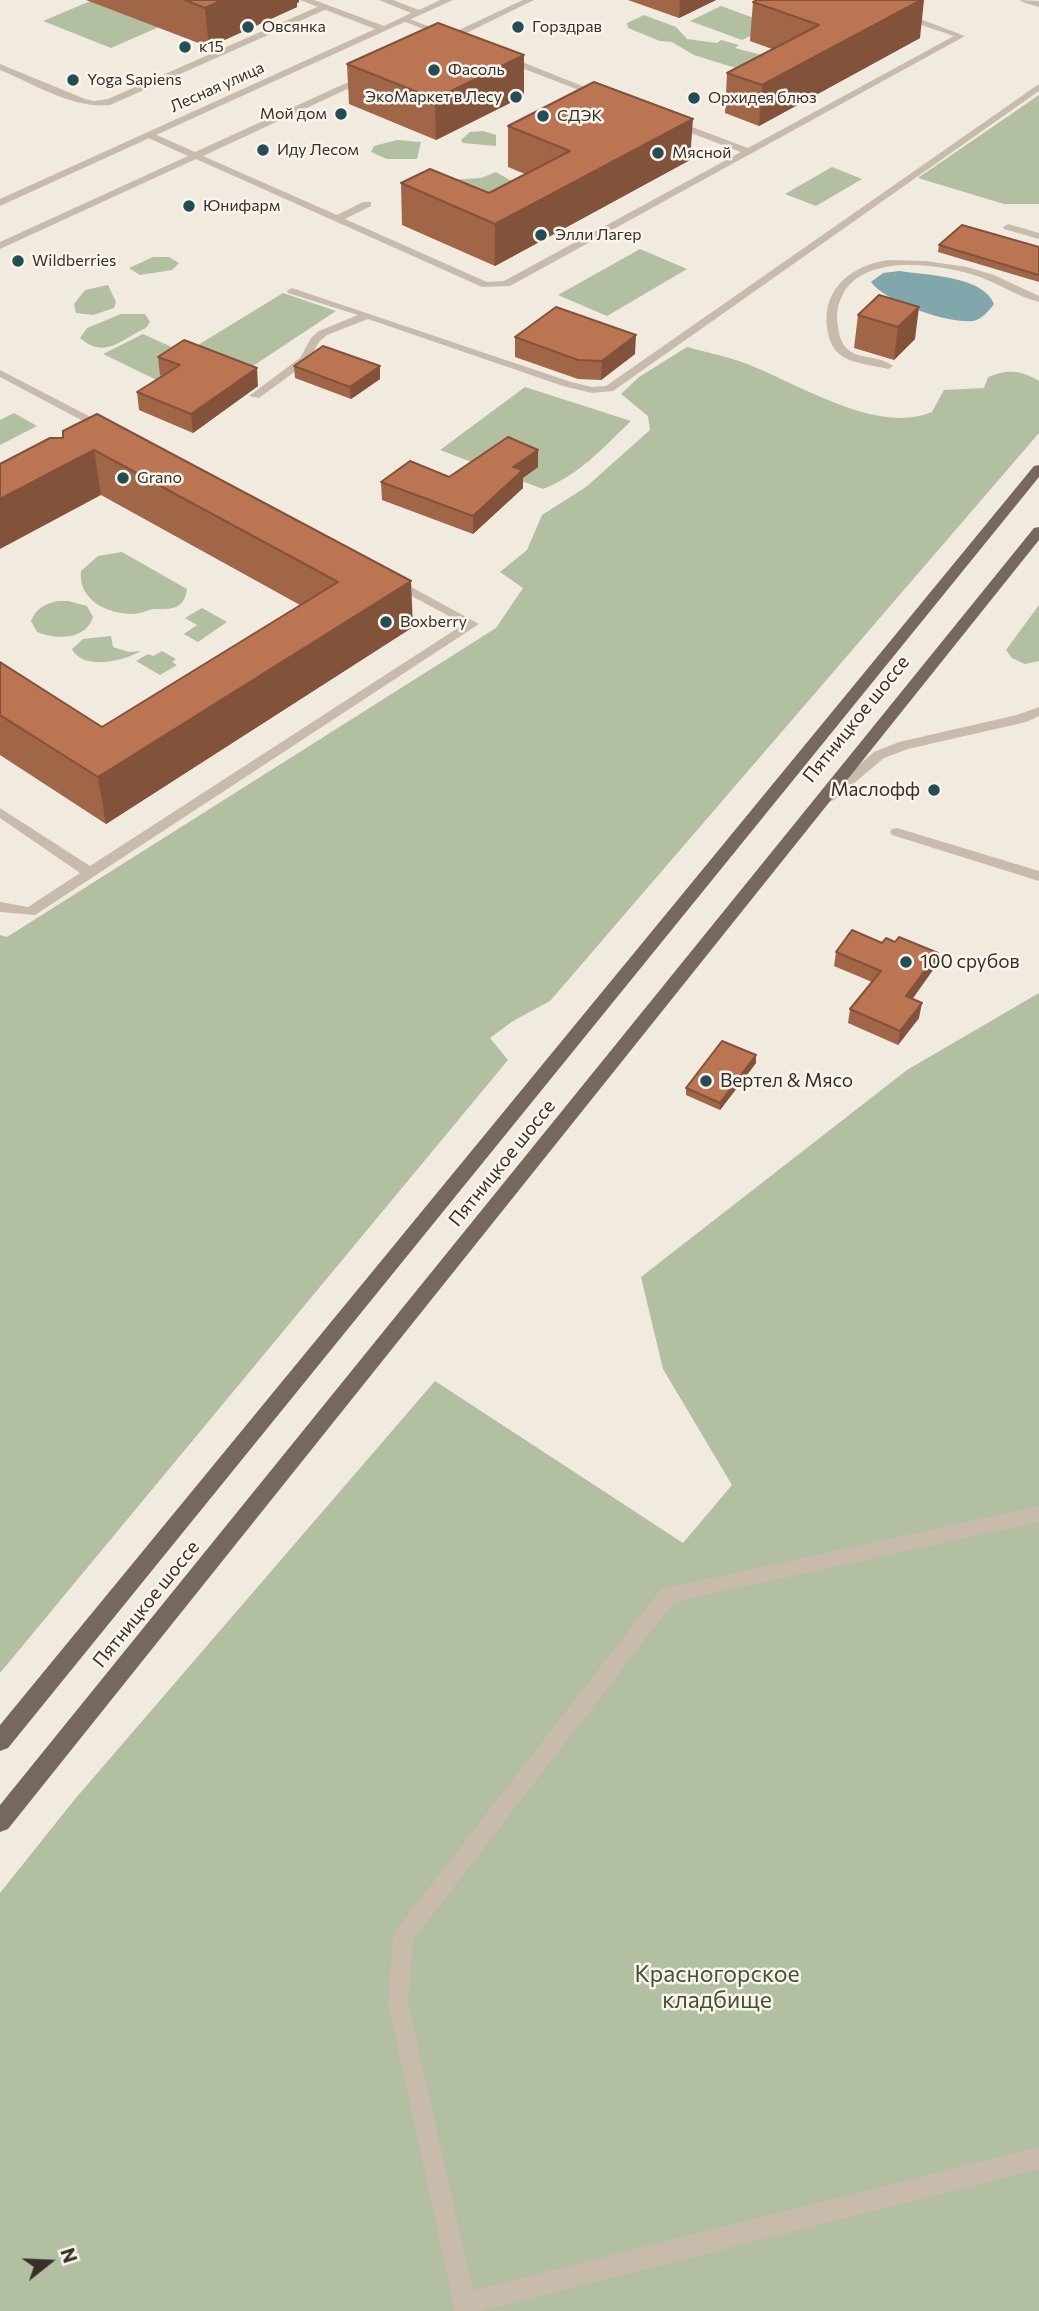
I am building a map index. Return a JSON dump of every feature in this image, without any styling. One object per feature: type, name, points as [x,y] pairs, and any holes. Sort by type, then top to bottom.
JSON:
[{"type":"main road","name":"Пятницкое шоссе","points":[[0,1741],[1039,469]]},
{"type":"main road","name":"Пятницкое шоссе","points":[[0,1822],[1039,531]]},
{"type":"street","points":[[305,0],[383,29]]},
{"type":"street","points":[[384,0],[419,13]]},
{"type":"street","name":"Лесная улица","points":[[0,203],[448,0]]},
{"type":"street","points":[[1025,0],[1039,4]]},
{"type":"street","points":[[801,824],[859,769],[879,755],[904,745],[1021,719],[1039,711]]},
{"type":"lane","points":[[438,43],[530,0]]},
{"type":"lane","points":[[0,67],[82,101],[94,104],[110,102],[324,7]]},
{"type":"lane","points":[[149,135],[486,285],[506,284],[961,36],[890,12]]},
{"type":"lane","points":[[404,20],[463,42]]},
{"type":"lane","points":[[489,52],[614,100]]},
{"type":"lane","points":[[0,246],[378,71]]},
{"type":"lane","points":[[292,291],[567,384],[592,390],[609,389],[1039,87]]},
{"type":"lane","points":[[663,119],[750,152]]},
{"type":"lane","points":[[337,219],[367,204]]},
{"type":"lane","points":[[1008,227],[1039,236]]},
{"type":"lane","points":[[888,366],[844,353],[836,343],[830,320],[832,301],[839,286],[871,266],[909,262],[946,267],[988,276],[1026,296],[1039,299]]},
{"type":"lane","points":[[255,396],[304,360],[314,340],[323,333],[369,315]]},
{"type":"lane","points":[[0,373],[94,429],[116,434]]},
{"type":"lane","points":[[0,907],[30,912],[472,624],[387,578]]},
{"type":"lane","points":[[0,812],[90,873]]},
{"type":"lane","points":[[897,832],[1039,876]]},
{"type":"lane","points":[[1039,1514],[668,1595],[403,1937],[398,2003],[465,2308],[1039,2158]]},
{"type":"green space","points":[[93,0],[200,9],[111,48],[43,21]]},
{"type":"green space","points":[[721,6],[773,25],[742,40],[690,21]]},
{"type":"green space","points":[[644,15],[676,27],[687,39],[717,43],[721,40],[739,45],[735,48],[766,56],[739,69],[694,55],[672,42],[660,41],[628,28],[627,23]]},
{"type":"green space","points":[[1039,95],[1039,204],[1004,204],[918,178]]},
{"type":"green space","points":[[483,131],[496,135],[496,146],[463,143],[461,140],[470,132]]},
{"type":"green space","points":[[397,140],[421,142],[417,159],[387,159],[371,152],[374,146]]},
{"type":"green space","points":[[832,167],[862,179],[816,206],[785,194]]},
{"type":"green space","points":[[496,172],[515,183],[493,191],[493,195],[449,180],[481,178]]},
{"type":"green space","points":[[640,249],[687,269],[607,316],[558,295]]},
{"type":"green space","points":[[153,257],[169,257],[179,263],[172,270],[140,275],[129,268]]},
{"type":"green space","points":[[108,285],[116,302],[114,308],[93,315],[76,313],[74,304],[85,290]]},
{"type":"green space","points":[[283,293],[336,311],[200,401],[103,354],[143,334],[185,353]]},
{"type":"green space","points":[[121,314],[145,314],[150,322],[146,328],[106,347],[89,344],[80,338],[87,328]]},
{"type":"green space","points":[[687,347],[739,361],[834,403],[885,417],[909,417],[932,412],[944,390],[984,388],[988,377],[1008,372],[1020,373],[1039,381],[1039,433],[550,1001],[513,1021],[490,1038],[508,1060],[0,1673],[0,935],[7,937],[496,628],[523,588],[500,572],[527,550],[542,515],[586,487],[650,430],[648,416],[621,394],[639,377]]},
{"type":"green space","points":[[525,387],[631,421],[579,468],[543,489],[440,450]]},
{"type":"green space","points":[[14,413],[37,426],[0,445],[0,420]]},
{"type":"green space","points":[[122,552],[187,589],[183,601],[173,608],[133,614],[113,611],[96,603],[84,590],[81,571],[98,556]]},
{"type":"green space","points":[[58,601],[87,606],[93,617],[89,625],[70,636],[37,632],[31,621],[38,610]]},
{"type":"green space","points":[[1039,605],[1039,661],[1025,664],[1012,658],[1006,650]]},
{"type":"green space","points":[[202,608],[227,622],[198,642],[184,634],[197,625],[185,618]]},
{"type":"green space","points":[[111,636],[113,647],[129,652],[141,651],[115,661],[94,662],[77,656],[72,649],[83,639]]},
{"type":"green space","points":[[162,651],[176,659],[172,662],[177,665],[160,675],[136,661],[148,654],[153,656]]},
{"type":"green space","name":"Красногорское кладбище","points":[[1039,993],[1039,2311],[0,2311],[0,1893],[75,1799],[435,1381],[683,1543],[732,1485],[663,1369],[641,1277],[907,1070]]},
{"type":"water","points":[[899,271],[966,282],[988,295],[994,304],[985,315],[973,321],[948,319],[918,310],[889,297],[871,282],[883,273]]},
{"type":"building","points":[[185,0],[222,0],[205,8]]},
{"type":"building","points":[[921,0],[762,85],[727,73],[819,25],[753,2]]},
{"type":"building","points":[[438,23],[524,55],[435,99],[347,64]]},
{"type":"building","points":[[594,82],[693,119],[495,224],[401,183],[430,169],[489,193],[570,151],[508,126]]},
{"type":"building","points":[[962,225],[1039,247],[1039,275],[939,245]]},
{"type":"building","points":[[879,295],[919,307],[898,327],[858,315]]},
{"type":"building","points":[[556,307],[636,335],[602,361],[578,360],[515,337]]},
{"type":"building","points":[[184,340],[257,368],[191,414],[137,392],[180,365],[158,357]]},
{"type":"building","points":[[323,346],[380,366],[350,387],[294,366]]},
{"type":"building","points":[[97,414],[411,581],[98,777],[0,715],[0,662],[102,727],[338,582],[94,450],[0,499],[0,464],[50,438],[63,438],[63,431]]},
{"type":"building","points":[[508,437],[538,450],[513,467],[523,470],[473,516],[381,482],[410,461],[449,477]]},
{"type":"building","points":[[852,930],[882,943],[886,938],[895,942],[899,937],[938,953],[906,996],[922,1003],[900,1031],[850,1009],[881,971],[836,952]]},
{"type":"building","points":[[722,1041],[756,1055],[720,1103],[686,1088]]},
{"type":"place","name":"Овсянка","points":[[248,27]]},
{"type":"place","name":"Горздрав","points":[[518,27]]},
{"type":"place","name":"к15","points":[[185,47]]},
{"type":"place","name":"Фасоль","points":[[434,70]]},
{"type":"place","name":"Yoga Sapiens","points":[[73,80]]},
{"type":"place","name":"ЭкоМаркет в Лесу","points":[[516,97]]},
{"type":"place","name":"Орхидея блюз","points":[[694,98]]},
{"type":"place","name":"Мой дом","points":[[341,114]]},
{"type":"place","name":"СДЭК","points":[[543,116]]},
{"type":"place","name":"Иду Лесом","points":[[263,150]]},
{"type":"place","name":"Мясной","points":[[658,153]]},
{"type":"place","name":"Юнифарм","points":[[189,206]]},
{"type":"place","name":"Элли Лагер","points":[[541,235]]},
{"type":"place","name":"Wildberries","points":[[18,261]]},
{"type":"place","name":"Grano","points":[[123,478]]},
{"type":"place","name":"Boxberry","points":[[386,622]]},
{"type":"place","name":"Маслофф","points":[[934,790]]},
{"type":"place","name":"100 срубов","points":[[906,962]]},
{"type":"place","name":"Вертел & Мясо","points":[[706,1081]]}]
